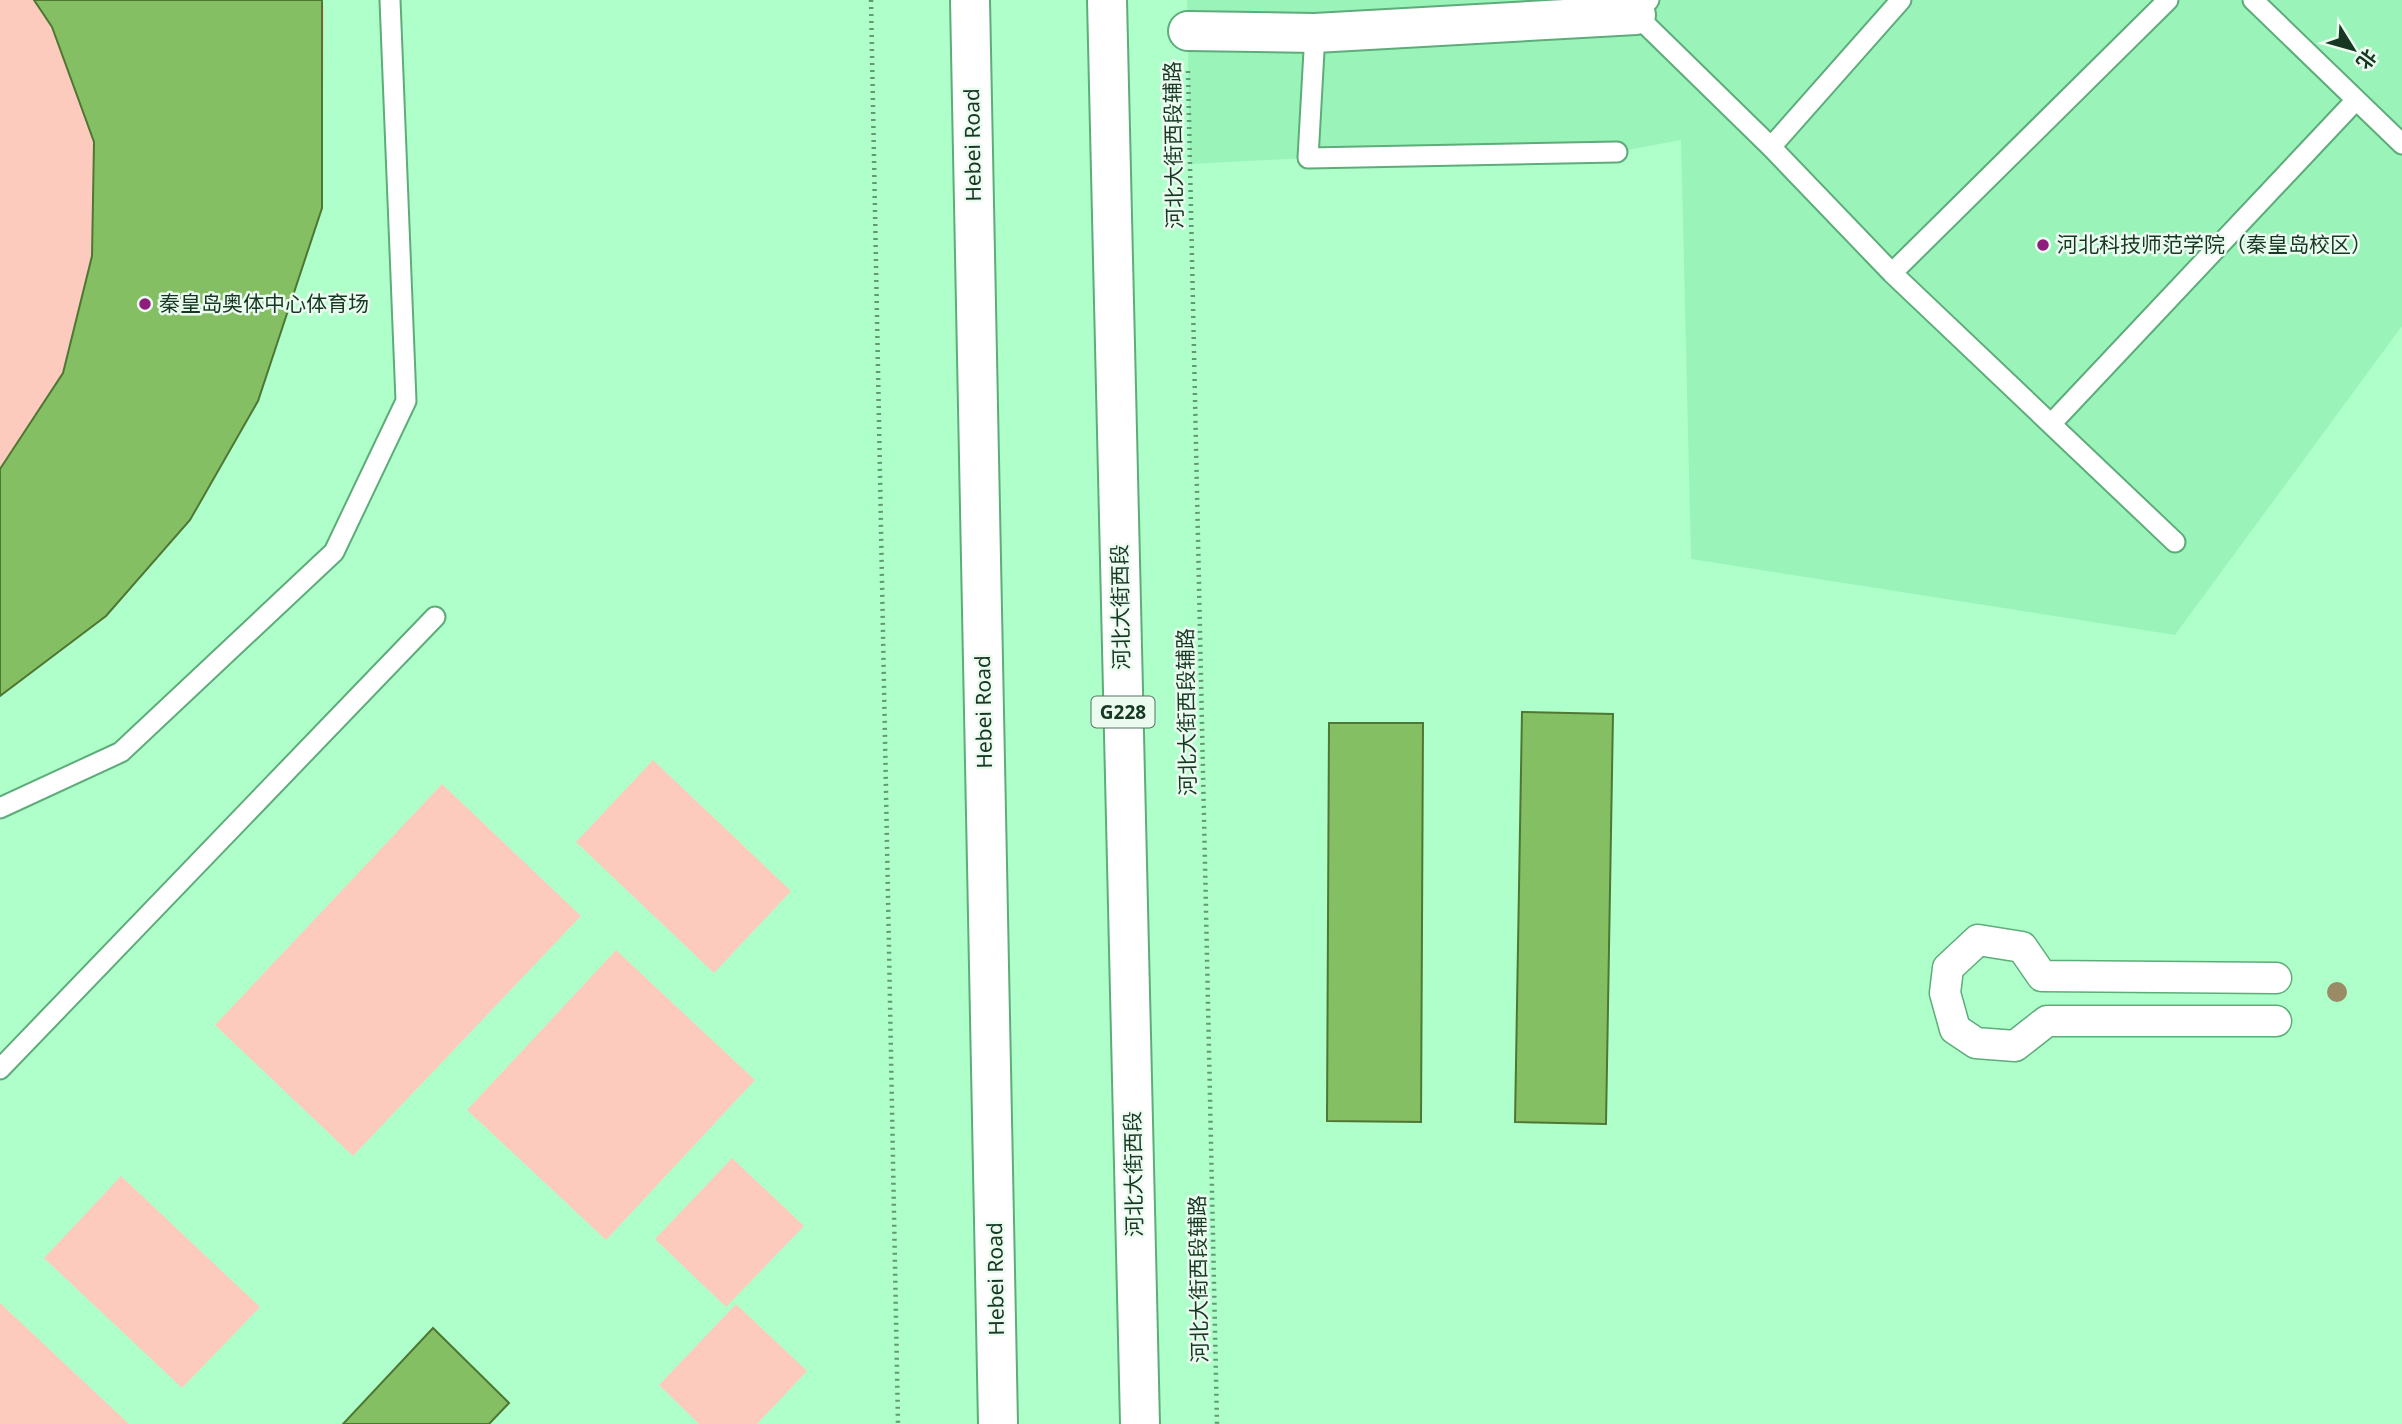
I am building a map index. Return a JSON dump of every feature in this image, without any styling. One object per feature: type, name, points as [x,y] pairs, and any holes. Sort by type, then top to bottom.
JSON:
[{"type":"main road","name":"Hebei Road","points":[[970,0],[999,1424]]},
{"type":"main road","name":"河北大街西段","points":[[1107,0],[1140,1424]]},
{"type":"main road","points":[[1188,31],[1315,17],[1642,8]]},
{"type":"street","points":[[2276,978],[2042,976],[2022,947],[1978,940],[1948,968],[1945,993],[1955,1029],[1976,1043],[2015,1046],[2047,1021],[2276,1021]]},
{"type":"lane","points":[[0,808],[121,752],[334,552],[340,540],[406,401],[390,0]]},
{"type":"lane","points":[[1771,147],[1901,0]]},
{"type":"lane","points":[[1892,273],[2168,0]]},
{"type":"lane","points":[[2253,0],[2402,145]]},
{"type":"lane","points":[[1642,8],[1892,273],[2175,542]]},
{"type":"lane","points":[[1315,17],[1308,158],[1616,152]]},
{"type":"lane","points":[[2051,424],[2356,100]]},
{"type":"lane","points":[[0,1069],[435,617]]},
{"type":"path","points":[[871,0],[898,1424]]},
{"type":"path","name":"河北大街西段辅路","points":[[1188,31],[1217,1424]]},
{"type":"shaded area","name":"秦皇岛奥体中心体育场","points":[[0,0],[322,0],[324,8],[322,208],[258,401],[106,616],[0,696]]},
{"type":"shaded area","name":"河北科技师范学院（秦皇岛校区）","points":[[1187,0],[2402,0],[2402,326],[2175,635],[1691,559],[1681,140],[1617,152],[1308,158],[1190,164]]},
{"type":"shaded area","points":[[653,760],[791,891],[714,973],[576,842]]},
{"type":"shaded area","points":[[442,784],[581,916],[353,1156],[215,1025]]},
{"type":"shaded area","points":[[616,950],[755,1080],[606,1240],[467,1110]]},
{"type":"shaded area","points":[[732,1158],[804,1226],[726,1307],[655,1239]]},
{"type":"shaded area","points":[[121,1176],[260,1307],[182,1388],[44,1258]]},
{"type":"shaded area","points":[[0,1303],[129,1424],[0,1424]]},
{"type":"shaded area","points":[[736,1304],[807,1371],[757,1424],[699,1424],[659,1385]]},
{"type":"building","name":"秦皇岛奥体中心体育场","points":[[34,0],[322,0],[322,208],[258,401],[190,520],[106,616],[0,696],[0,469],[63,373],[92,256],[94,142],[52,27]]},
{"type":"building","points":[[1522,712],[1613,714],[1606,1124],[1515,1122]]},
{"type":"building","points":[[1329,723],[1423,723],[1421,1122],[1327,1121]]},
{"type":"building","points":[[433,1328],[509,1403],[489,1424],[343,1424]]},
{"type":"place","name":"河北科技师范学院（秦皇岛校区）","points":[[2043,245]]},
{"type":"place","name":"秦皇岛奥体中心体育场","points":[[145,304]]}]
